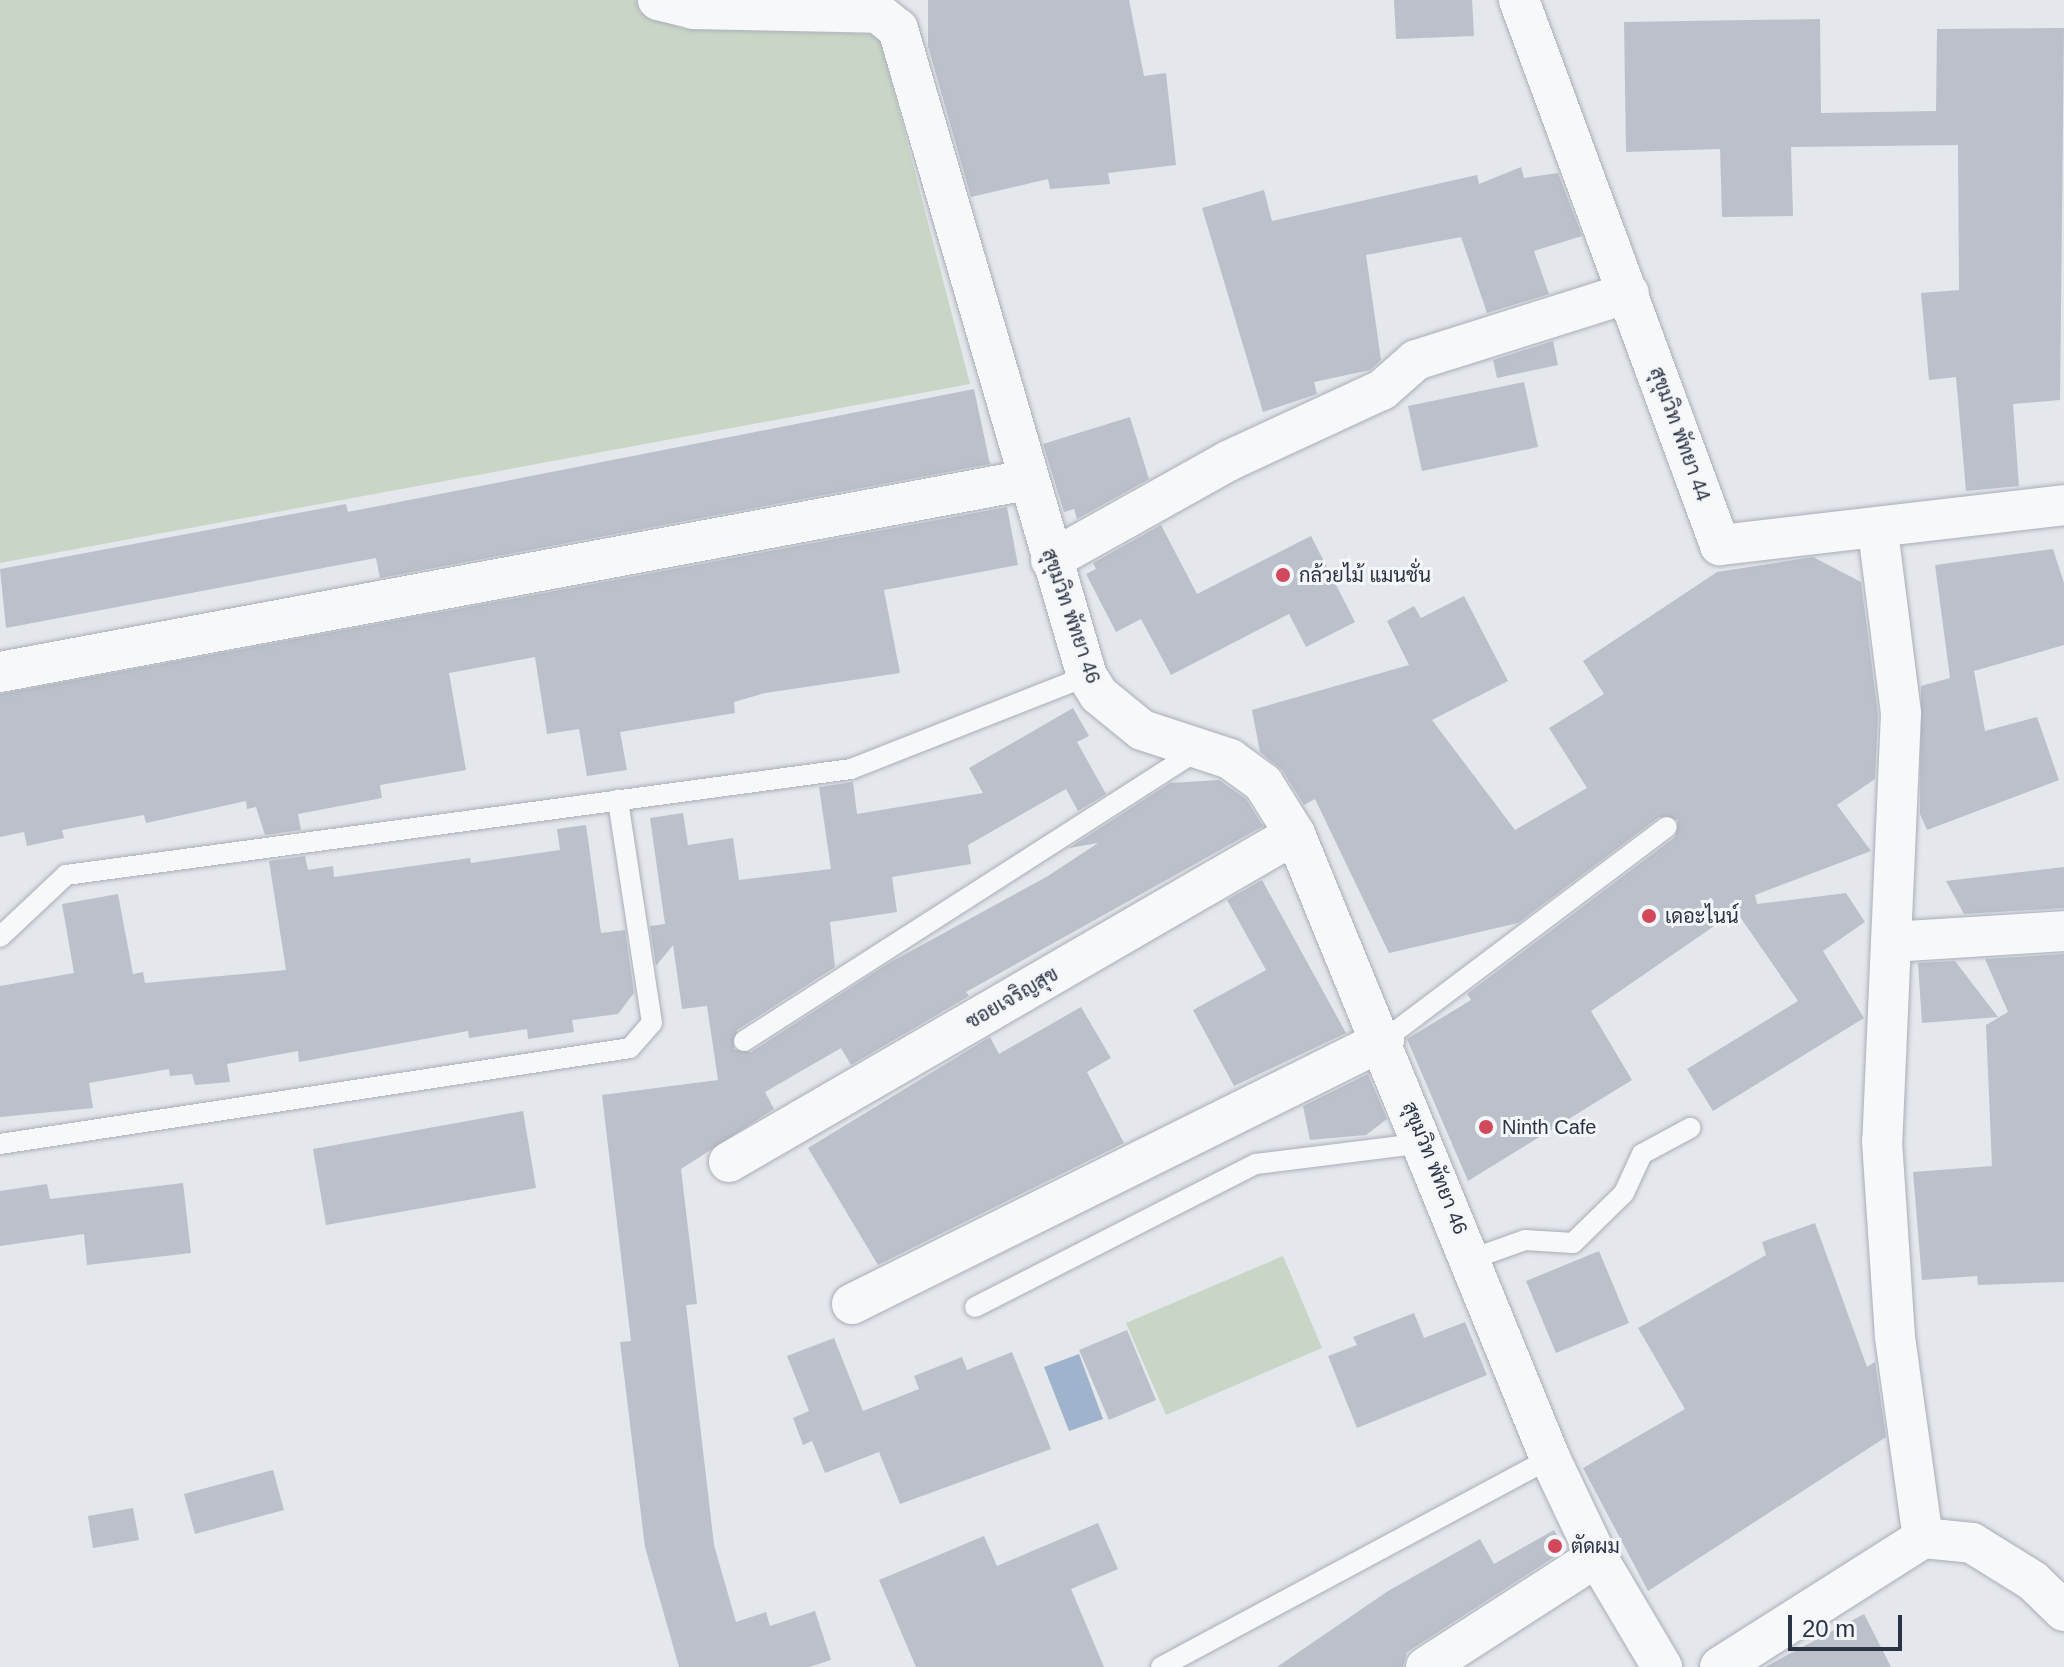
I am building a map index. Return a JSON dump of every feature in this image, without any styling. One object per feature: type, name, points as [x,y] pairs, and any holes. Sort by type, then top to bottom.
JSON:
[{"type":"street","name":"สุขุมวิท พัทยา 46","points":[[658,0],[693,9],[890,17],[1087,676],[1099,695],[1142,730],[1230,759],[1263,783],[1295,834],[1384,1040],[1550,1458],[1597,1557],[1662,1667]]},
{"type":"street","name":"สุขุมวิท พัทยา 44","points":[[1519,0],[1720,545],[1878,531],[2064,505]]},
{"type":"street","points":[[1051,560],[1228,461],[1382,390],[1416,360],[1629,293]]},
{"type":"street","points":[[0,672],[1027,480]]},
{"type":"street","points":[[1878,531],[1901,713],[1882,1141],[1895,1337],[1923,1538]]},
{"type":"street","name":"ซอยเจริญสุข","points":[[729,1162],[1295,834]]},
{"type":"street","points":[[1891,942],[2064,931]]},
{"type":"street","points":[[852,1304],[1384,1040]]},
{"type":"street","points":[[1720,1667],[1923,1538],[1972,1543],[2033,1581],[2064,1611]]},
{"type":"street","points":[[1426,1667],[1597,1557]]},
{"type":"lane","points":[[0,937],[66,875],[851,769],[1087,676]]},
{"type":"lane","points":[[744,1041],[1198,750]]},
{"type":"lane","points":[[0,1144],[630,1048],[652,1023],[618,800]]},
{"type":"lane","points":[[1384,1040],[1667,827]]},
{"type":"lane","points":[[1472,1259],[1525,1240],[1573,1243],[1624,1193],[1642,1154],[1690,1128]]},
{"type":"lane","points":[[975,1307],[1256,1164],[1424,1143]]},
{"type":"lane","points":[[1161,1667],[1550,1458]]},
{"type":"green space","points":[[0,0],[636,0],[640,12],[682,29],[879,34],[970,384],[0,563]]},
{"type":"green space","points":[[1283,1256],[1322,1348],[1166,1415],[1126,1323]]},
{"type":"water","points":[[1079,1354],[1103,1419],[1069,1431],[1044,1367]]},
{"type":"building","points":[[928,0],[1129,0],[1144,76],[1166,73],[1176,165],[1108,173],[1110,184],[1050,189],[1048,179],[971,197],[928,46]]},
{"type":"building","points":[[1394,0],[1472,0],[1474,36],[1396,39]]},
{"type":"building","points":[[1820,19],[1821,113],[1936,111],[1937,29],[2064,28],[2060,400],[2013,404],[2019,486],[1966,491],[1956,377],[1929,380],[1921,293],[1959,290],[1958,145],[1791,147],[1793,216],[1722,217],[1720,149],[1626,152],[1624,22]]},
{"type":"building","points":[[1521,167],[1524,178],[1558,173],[1582,236],[1534,251],[1549,294],[1487,313],[1461,237],[1366,255],[1381,360],[1370,370],[1314,382],[1317,394],[1263,412],[1202,208],[1264,190],[1272,221],[1477,175],[1479,184]]},
{"type":"building","points":[[1553,341],[1558,365],[1497,378],[1493,360]]},
{"type":"building","points":[[1524,382],[1538,447],[1422,471],[1408,406]]},
{"type":"building","points":[[974,389],[990,464],[380,578],[376,558],[6,628],[0,569],[346,504],[348,512]]},
{"type":"building","points":[[1130,417],[1149,479],[1077,519],[1074,509],[1064,512],[1043,444]]},
{"type":"building","points":[[1007,507],[1018,565],[884,590],[900,673],[765,693],[734,702],[735,713],[620,732],[627,770],[587,776],[579,729],[547,734],[535,657],[449,673],[466,770],[380,785],[382,798],[298,814],[301,830],[265,835],[256,807],[247,809],[246,801],[146,823],[144,815],[62,830],[64,838],[27,846],[24,832],[0,837],[0,694]]},
{"type":"building","name":"กล้วยไม้ แมนชั่น","points":[[1161,525],[1197,594],[1311,536],[1355,622],[1306,647],[1289,614],[1171,675],[1141,619],[1116,632],[1086,574],[1096,569],[1093,563]]},
{"type":"building","points":[[2053,549],[2064,583],[2064,645],[1974,671],[1985,731],[2037,717],[2059,780],[1927,830],[1920,814],[1921,686],[1950,678],[1935,565]]},
{"type":"building","points":[[1813,557],[1861,582],[1878,714],[1875,779],[1837,805],[1871,851],[1755,895],[1757,904],[1846,893],[1865,922],[1823,951],[1864,1018],[1713,1111],[1687,1069],[1798,1001],[1736,911],[1591,1011],[1632,1080],[1468,1181],[1407,1039],[1471,1000],[1467,994],[1675,837],[1678,820],[1659,817],[1518,923],[1389,953],[1315,799],[1304,805],[1282,770],[1260,752],[1252,710],[1409,665],[1387,621],[1414,606],[1421,618],[1464,596],[1508,681],[1432,720],[1515,830],[1587,788],[1549,728],[1604,694],[1583,661],[1717,572]]},
{"type":"building","points":[[1073,708],[1089,736],[1077,742],[1106,794],[1078,811],[1066,789],[968,845],[971,864],[892,877],[897,912],[830,922],[835,967],[737,1030],[734,1049],[751,1052],[889,963],[1048,876],[1098,843],[1069,848],[1170,783],[1219,780],[1246,799],[1263,826],[966,992],[969,996],[851,1065],[841,1048],[765,1092],[774,1109],[681,1169],[697,1304],[686,1305],[714,1545],[736,1622],[766,1612],[770,1626],[815,1611],[831,1660],[809,1667],[679,1667],[645,1547],[620,1342],[631,1341],[602,1095],[718,1080],[707,1006],[682,1009],[673,945],[656,966],[650,926],[665,924],[650,818],[683,813],[688,845],[733,838],[739,880],[831,869],[819,787],[853,782],[857,814],[983,793],[969,768]]},
{"type":"building","points":[[586,825],[601,933],[625,930],[634,993],[618,1014],[572,1020],[574,1032],[528,1039],[527,1029],[469,1038],[468,1031],[299,1062],[298,1051],[227,1064],[230,1082],[195,1085],[192,1074],[170,1076],[169,1069],[89,1083],[93,1108],[0,1117],[0,986],[74,973],[62,904],[118,894],[133,974],[143,972],[145,983],[286,970],[269,861],[305,856],[308,870],[333,866],[334,877],[470,858],[471,863],[560,850],[557,829]]},
{"type":"building","points":[[2064,867],[2064,908],[1964,914],[1946,881]]},
{"type":"building","points":[[1262,880],[1346,1033],[1234,1086],[1193,1010],[1266,970],[1227,900]]},
{"type":"building","points":[[2064,954],[2064,1282],[1978,1285],[1977,1276],[1922,1280],[1913,1172],[1992,1166],[1986,1025],[2008,1012],[1985,959]]},
{"type":"building","points":[[1955,961],[1998,1017],[1922,1023],[1918,963]]},
{"type":"building","points":[[1081,1007],[1111,1058],[1087,1072],[1124,1143],[878,1265],[808,1148],[990,1037],[999,1054]]},
{"type":"building","points":[[1368,1074],[1387,1119],[1366,1135],[1310,1140],[1303,1106]]},
{"type":"building","points":[[523,1111],[536,1188],[326,1225],[313,1149]]},
{"type":"building","points":[[183,1183],[191,1253],[87,1265],[84,1234],[0,1246],[0,1191],[47,1184],[50,1199]]},
{"type":"building","points":[[1815,1223],[1867,1367],[1875,1362],[1886,1437],[1648,1591],[1583,1468],[1685,1409],[1638,1328],[1766,1255],[1762,1242]]},
{"type":"building","points":[[1599,1251],[1629,1323],[1556,1353],[1526,1281]]},
{"type":"building","points":[[1414,1313],[1424,1338],[1465,1322],[1487,1375],[1357,1428],[1328,1356],[1357,1345],[1353,1337]]},
{"type":"building","points":[[1127,1330],[1156,1400],[1109,1420],[1079,1350]]},
{"type":"building","points":[[834,1338],[863,1411],[919,1389],[914,1376],[962,1357],[967,1370],[1012,1352],[1051,1449],[900,1504],[879,1452],[825,1473],[812,1441],[803,1445],[793,1418],[809,1411],[787,1356]]},
{"type":"building","points":[[273,1470],[284,1510],[195,1534],[184,1494]]},
{"type":"building","points":[[133,1508],[139,1540],[93,1548],[88,1516]]},
{"type":"building","points":[[1098,1523],[1118,1569],[1071,1589],[1104,1667],[916,1667],[879,1580],[984,1536],[997,1566]]},
{"type":"building","points":[[1554,1530],[1565,1550],[1407,1652],[1403,1667],[1277,1667],[1388,1591],[1480,1539],[1494,1564]]},
{"type":"building","points":[[1864,1614],[1891,1667],[1765,1667]]},
{"type":"place","name":"กล้วยไม้ แมนชั่น","points":[[1283,575]]},
{"type":"place","name":"เดอะไนน์","points":[[1649,916]]},
{"type":"place","name":"Ninth Cafe","points":[[1486,1127]]},
{"type":"place","name":"ตัดผม","points":[[1555,1546]]}]
